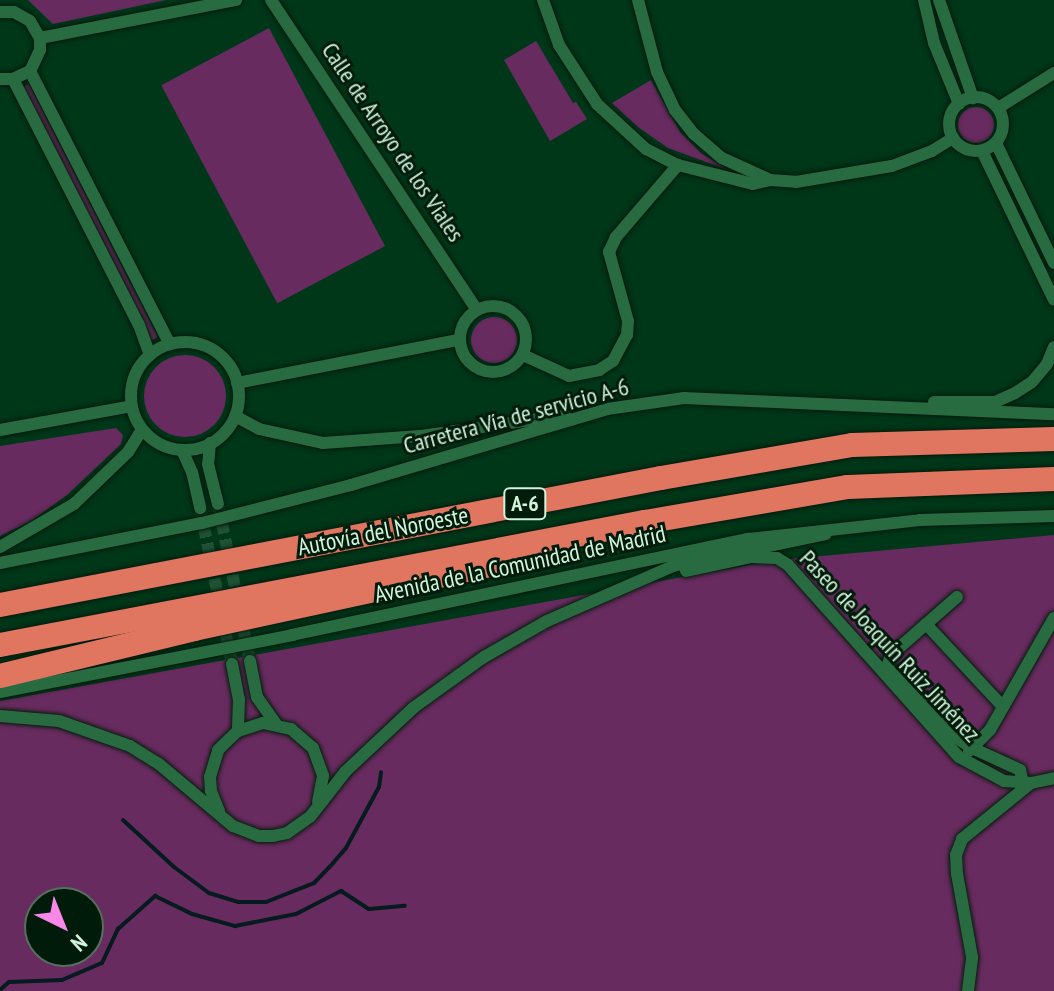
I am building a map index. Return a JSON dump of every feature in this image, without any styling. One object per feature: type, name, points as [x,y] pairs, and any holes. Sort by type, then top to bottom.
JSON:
[{"type":"highway","name":"Autovía del Noroeste","points":[[0,605],[661,478],[852,445],[1054,439]]},
{"type":"highway","name":"Autovía del Noroeste","points":[[0,645],[645,522],[848,487],[1054,479]]},
{"type":"highway","points":[[0,676],[194,629],[452,575],[645,522]]},
{"type":"street","points":[[40,38],[236,0]]},
{"type":"street","name":"Calle de Arroyo de los Viales","points":[[271,0],[477,310]]},
{"type":"street","points":[[543,0],[559,45],[597,104],[646,149],[678,165],[753,184],[770,180],[796,182],[864,173],[911,159],[953,138]]},
{"type":"street","points":[[638,0],[657,72],[675,110],[694,134],[722,158],[770,180]]},
{"type":"street","points":[[924,0],[934,43],[959,104]]},
{"type":"street","points":[[939,0],[973,98]]},
{"type":"street","points":[[2,8],[30,21],[40,38],[40,50],[30,71],[6,79],[109,267],[150,355]]},
{"type":"street","points":[[30,71],[170,344]]},
{"type":"street","points":[[998,108],[1054,73]]},
{"type":"street","points":[[973,98],[985,99],[998,108],[1003,126],[996,143],[982,151],[965,149],[953,138],[950,120],[959,104],[973,98]]},
{"type":"street","points":[[996,143],[1054,263]]},
{"type":"street","points":[[982,151],[1054,300]]},
{"type":"street","points":[[523,355],[569,376],[599,370],[613,361],[627,335],[628,321],[609,252],[616,237],[678,165]]},
{"type":"street","points":[[491,305],[505,307],[517,315],[525,327],[527,341],[523,355],[514,366],[500,373],[486,372],[472,366],[463,355],[459,340],[461,328],[477,310],[491,305]]},
{"type":"street","points":[[237,383],[459,340]]},
{"type":"street","points":[[184,342],[212,349],[232,370],[239,400],[235,416],[226,431],[210,443],[182,450],[160,444],[142,430],[132,406],[135,378],[150,355],[170,344],[184,342]]},
{"type":"street","points":[[824,406],[995,402],[1032,382],[1047,364],[1054,347]]},
{"type":"street","name":"Carretera Vía de servicio A-6","points":[[0,563],[202,523],[351,485],[607,409],[684,398],[1054,414]]},
{"type":"street","points":[[0,430],[132,406]]},
{"type":"street","points":[[235,416],[259,429],[323,443],[420,436],[607,409]]},
{"type":"street","points":[[0,547],[74,504],[128,452],[142,430]]},
{"type":"street","points":[[210,443],[208,464],[218,504]]},
{"type":"street","points":[[182,450],[192,472],[200,508]]},
{"type":"street","name":"Avenida de la Comunidad de Madrid","points":[[0,692],[396,614],[677,552],[852,525],[1054,516]]},
{"type":"street","points":[[0,716],[59,721],[130,746],[159,764],[245,833],[273,836],[299,826],[346,771],[393,725],[484,657],[547,621],[628,585],[703,558],[811,539],[852,525]]},
{"type":"street","name":"Paseo de Joaquín Ruiz Jiménez","points":[[628,585],[751,557],[777,558],[788,565],[959,757],[1004,781],[1054,778]]},
{"type":"street","points":[[957,597],[891,655],[887,667],[941,724],[972,748]]},
{"type":"street","points":[[959,757],[990,730],[1054,618]]},
{"type":"street","points":[[926,624],[1003,707]]},
{"type":"street","points":[[250,661],[257,697],[276,724],[303,737],[313,748],[323,776],[317,805]]},
{"type":"street","points":[[232,664],[239,699],[238,731]]},
{"type":"street","points":[[223,816],[215,804],[210,777],[218,750],[238,731],[251,726],[276,724]]},
{"type":"street","name":"Paseo de Joaquín Ruiz Jiménez","points":[[972,748],[1020,770],[1027,781]]},
{"type":"street","name":"Paseo de Joaquín Ruiz Jiménez","points":[[968,991],[972,957],[956,855],[962,839],[978,822],[1027,781]]},
{"type":"shaded area","points":[[28,0],[166,0],[53,24]]},
{"type":"shaded area","points":[[269,28],[385,246],[277,303],[161,85]]},
{"type":"shaded area","points":[[536,41],[573,103],[576,102],[587,119],[550,141],[504,60]]},
{"type":"shaded area","points":[[651,80],[680,132],[701,153],[728,170],[668,148],[638,127],[612,103]]},
{"type":"shaded area","points":[[29,84],[158,337],[152,340],[23,87]]},
{"type":"shaded area","points":[[976,107],[989,112],[994,125],[989,138],[976,143],[963,138],[958,125],[963,112]]},
{"type":"shaded area","points":[[494,317],[510,324],[517,340],[510,356],[494,363],[478,356],[471,340],[478,324]]},
{"type":"shaded area","points":[[185,355],[201,358],[214,367],[223,380],[226,396],[223,412],[214,425],[201,434],[185,437],[169,434],[156,425],[147,412],[144,396],[147,380],[156,367],[169,358]]},
{"type":"shaded area","points":[[116,428],[123,435],[121,444],[67,495],[31,521],[0,536],[0,446]]},
{"type":"shaded area","points":[[1054,535],[1054,991],[0,991],[0,701],[777,560]]},
{"type":"waterway","points":[[123,820],[174,867],[209,893],[239,902],[266,902],[314,883],[333,863],[346,848],[379,787],[381,772]]},
{"type":"waterway","points":[[0,990],[9,982],[62,980],[102,963],[118,929],[155,896],[192,914],[235,926],[296,914],[341,891],[369,909],[405,906]]},
{"type":"tunnel","points":[[218,504],[250,661]]},
{"type":"tunnel","points":[[200,508],[232,664]]}]
